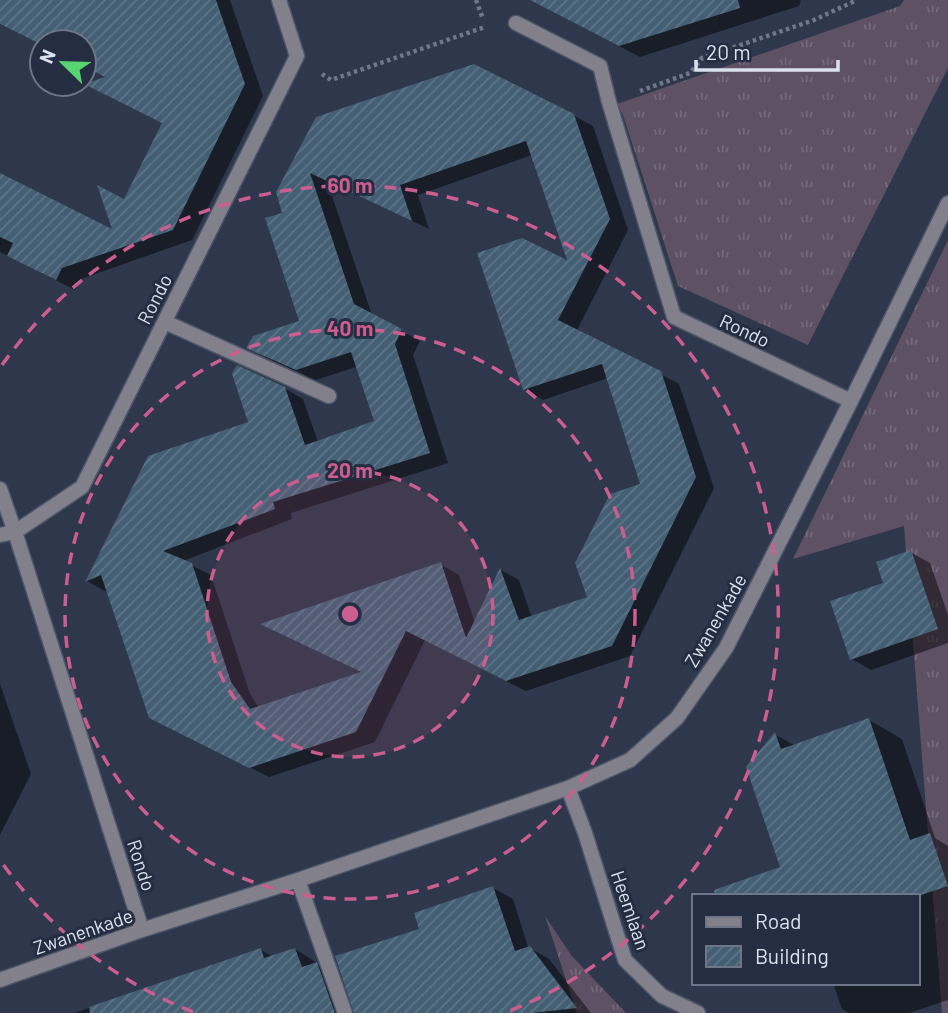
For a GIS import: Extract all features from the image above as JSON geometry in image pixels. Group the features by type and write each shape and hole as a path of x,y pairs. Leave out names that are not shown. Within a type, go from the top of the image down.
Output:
{"street":[{"path":"279,0 297,56"},
{"name":"Rondo","path":"516,23 600,66 674,317 851,401"},
{"name":"Rondo","path":"0,535 15,532 82,487 297,56"},
{"name":"Zwanenkade","path":"0,980 568,788 631,760 677,718 726,648 948,203"},
{"path":"165,322 329,396"},
{"path":"0,489 15,532"},
{"name":"Rondo","path":"15,532 142,930"},
{"name":"Heemlaan","path":"568,788 625,960 662,996 698,1013"},
{"path":"298,880 345,1013"}],"path":[{"path":"297,56 331,80 485,27 476,0"},
{"path":"609,102 690,73 702,58 814,20 857,0"}],"green space":[{"path":"904,0 948,0 948,68 808,345 678,286 623,115 617,104 900,6"},
{"path":"948,240 948,1013 942,1013 904,526 793,559"},
{"path":"545,916 571,955 626,1013 577,1013"}],"building":[{"path":"0,0 216,0 245,84 173,230 62,268 56,280 7,256 13,243 0,237 0,173 112,229 97,185 124,199 162,123 98,91 98,79 105,77 98,73 98,28 28,28 28,38 0,24"},
{"path":"530,0 738,0 740,8 619,46"},
{"path":"474,64 574,114 610,219 558,320 661,371 696,477 612,646 506,681 406,631 356,732 249,768 149,718 101,575 85,582 148,456 248,422 232,374 237,365 285,387 305,445 374,421 351,352 296,370 246,348 253,336 299,321 265,218 282,213 276,192 316,117","holes":["526,141 567,260 522,238 477,253 523,390 602,364 640,484 610,494 575,563 587,597 519,620 500,568 466,638 441,562 260,624 361,672 250,709 231,682 192,563 163,551 275,509 273,502 430,453 395,344 402,329 354,304 310,173 412,221 400,185"]},
{"path":"911,550 938,629 850,660 830,601 883,583 876,562"},
{"path":"869,718 910,840 930,833 948,886 920,895 715,894 714,890 780,867 746,767 775,732 781,749"},
{"path":"493,886 515,951 530,946 577,1008 532,1013 354,1013 335,956 419,929 414,913"},
{"path":"261,948 264,958 295,948 302,967 317,962 335,1013 90,1013 89,1007"}]}
